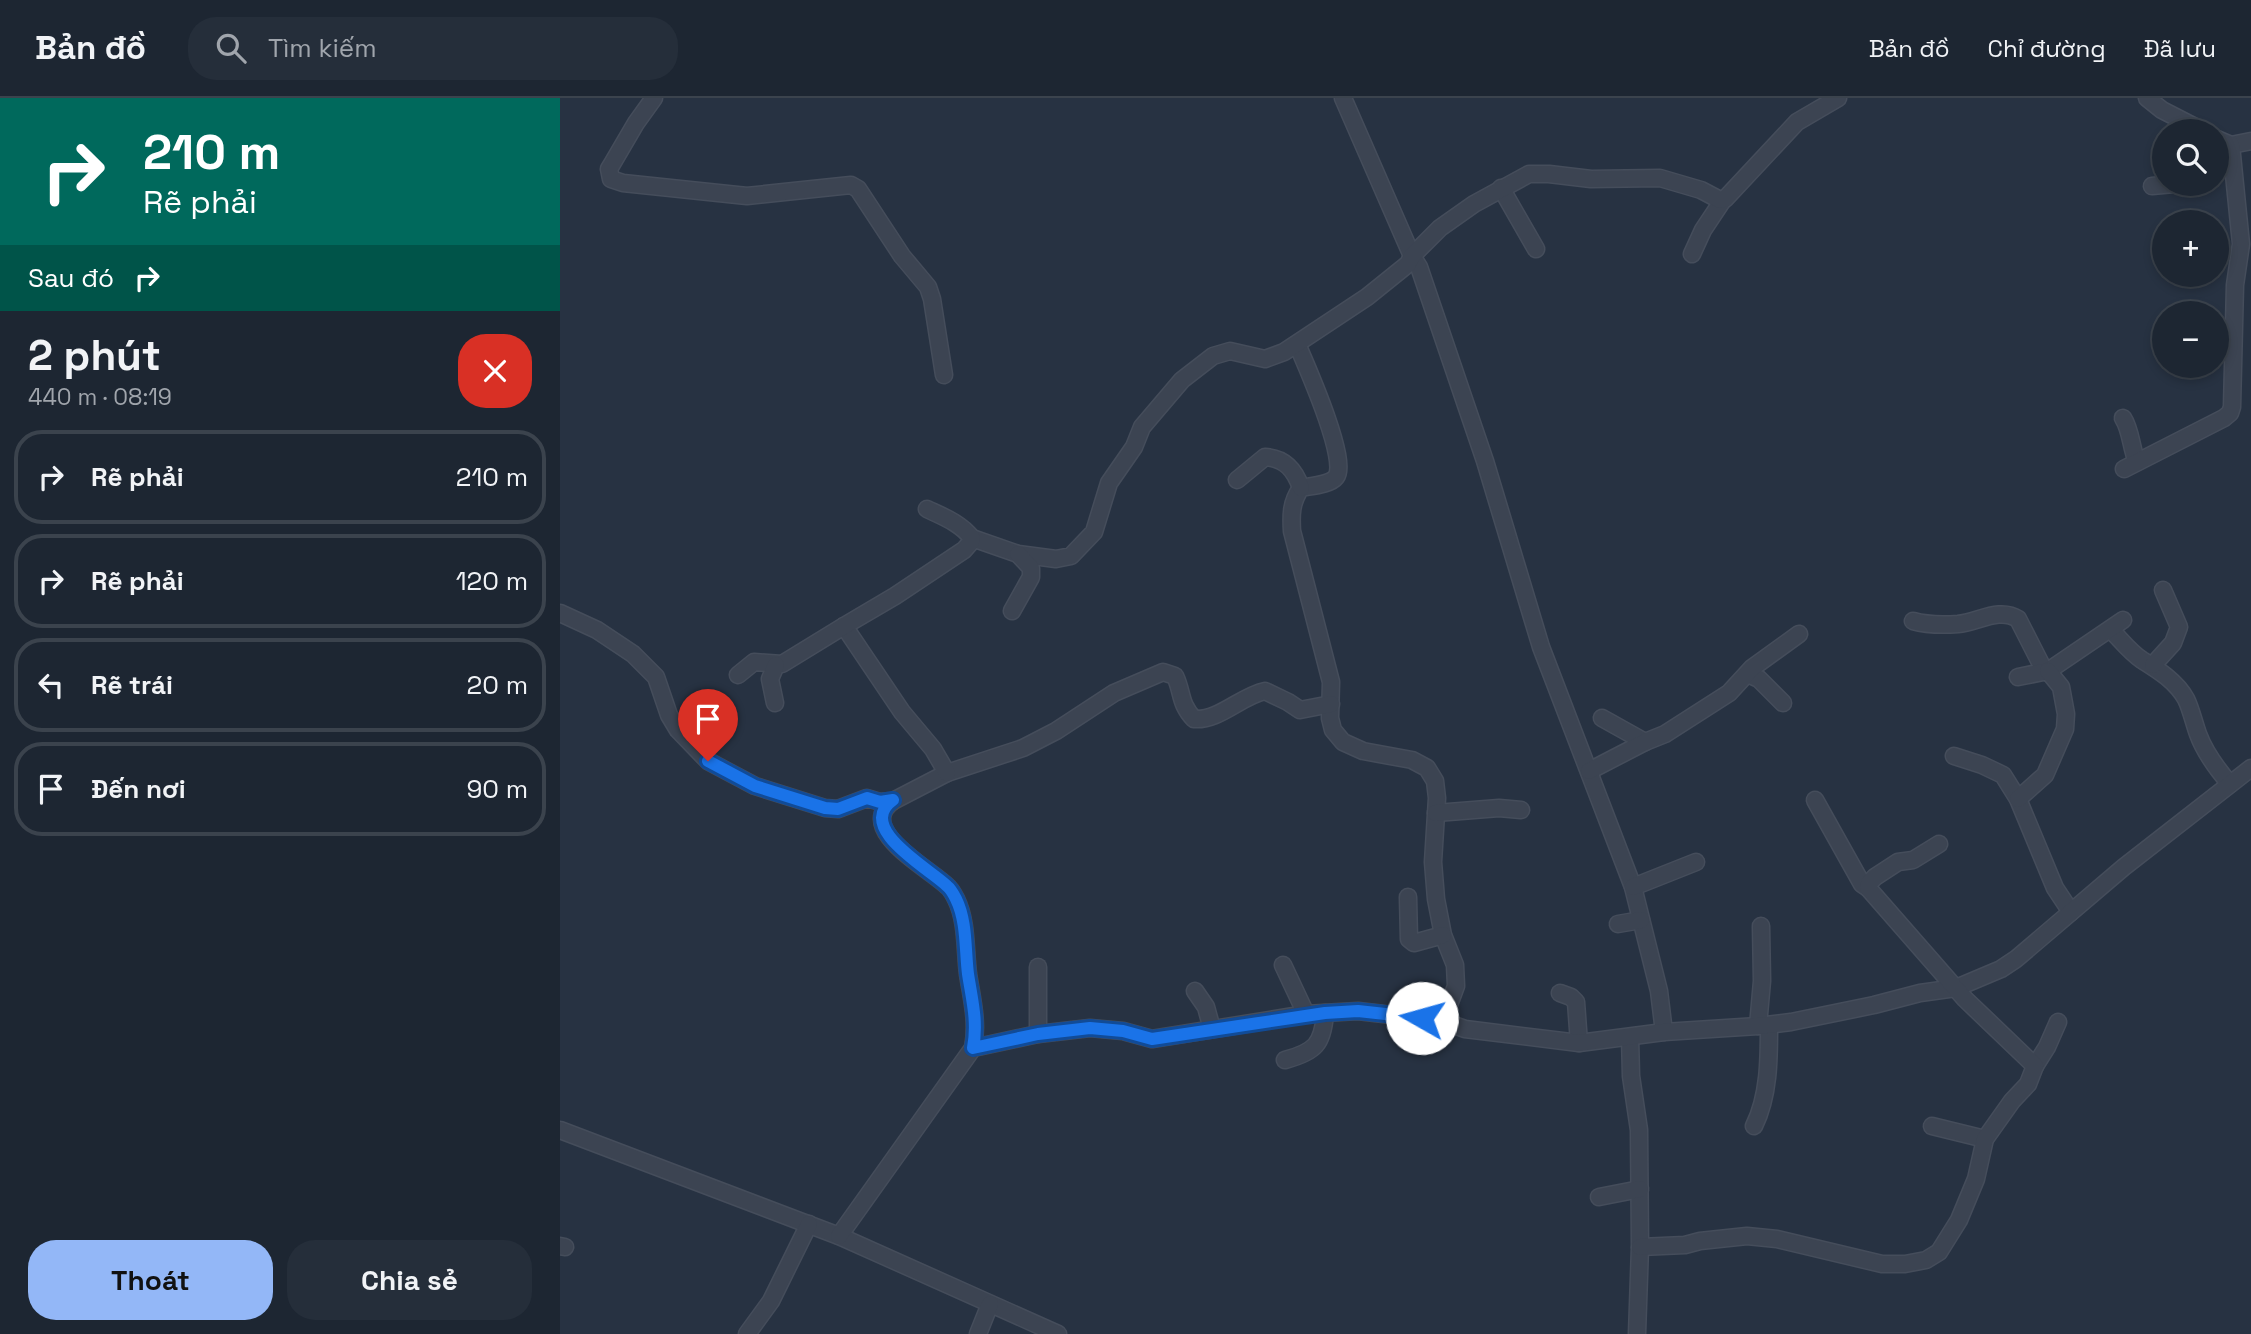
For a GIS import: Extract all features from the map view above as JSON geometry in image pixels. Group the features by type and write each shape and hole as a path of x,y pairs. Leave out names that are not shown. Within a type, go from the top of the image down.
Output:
{"street":[{"path":"654,98 609,169 611,179 624,183 747,196 851,185 858,189 902,256 928,287 944,375"},
{"path":"1343,98 1419,267 1485,461 1541,647 1633,887 1659,992 1664,1032"},
{"path":"1692,254 1703,230 1723,200 1797,122 1838,98"},
{"path":"2147,98 2180,119"},
{"path":"2229,143 2251,141"},
{"path":"927,509 954,521 972,538 1018,554 1056,559 1071,556 1094,532 1109,483 1134,447 1142,427 1182,380 1213,356 1230,351 1265,359 1284,352 1367,297 1408,264 1412,256 1440,228 1501,188 1529,174 1591,179 1660,177 1723,200"},
{"path":"2123,418 2131,448 2130,465 2230,413 2235,285 2241,244 2229,181"},
{"path":"1501,188 1535,249"},
{"path":"1297,344 1329,423 1339,462 1339,475 1334,480 1301,488 1294,497 1291,514 1292,531 1331,682 1330,718 1333,730 1343,743 1363,751 1412,760 1427,768 1435,781 1433,862 1436,899 1443,935 1455,965 1456,986 1443,1021"},
{"path":"1237,480 1265,457 1273,457 1283,461 1297,474 1301,488"},
{"path":"738,676 754,662 782,664 895,596 964,550 972,538"},
{"path":"1012,611 1031,577 1031,568 1018,554"},
{"path":"2153,665 2173,643 2179,626 2163,590"},
{"path":"560,613 597,631 633,654 656,677 669,715 678,730 708,761 755,786 825,808 838,809 867,798 880,802 893,800"},
{"path":"1913,621 1925,624 1958,624 2001,614 2014,616 2047,671 2061,687 2066,713 2065,729 2045,775 2018,799"},
{"path":"844,625 902,712 933,749 947,774"},
{"path":"2018,677 2047,671 2117,625 2123,644 2168,678 2186,699 2208,755 2230,784"},
{"path":"1589,771 1665,734 1729,694 1752,668 1800,634"},
{"path":"775,703 770,679 776,665"},
{"path":"839,1236 973,1048 976,1031 976,1013 957,902 949,887 909,857 887,834 882,812 886,806 947,774 1023,748 1056,731 1114,693 1163,671 1175,676 1180,697 1194,719 1210,716 1265,691 1300,710 1331,704"},
{"path":"1748,674 1759,679 1783,703"},
{"path":"1602,718 1645,742"},
{"path":"1954,756 2003,775 2018,799 2055,888 2071,912"},
{"path":"973,1048 1038,1034 1090,1028 1123,1031 1152,1039 1307,1014 1358,1011 1443,1021 1465,1029 1579,1043 1664,1032 1763,1026 1956,988 2001,969 2032,946 2124,867 2251,768"},
{"path":"1815,800 1863,884 1956,988 2035,1066"},
{"path":"1436,813 1499,808 1521,810"},
{"path":"1868,888 1875,877 1898,862 1913,860 1939,844"},
{"path":"1633,887 1696,862"},
{"path":"1408,898 1409,939 1414,943 1443,935"},
{"path":"1618,924 1641,920"},
{"path":"1754,1126 1763,1101 1769,1051 1763,1026 1761,926"},
{"path":"1283,965 1307,1014"},
{"path":"1038,967 1038,1034"},
{"path":"1195,991 1206,1007 1212,1030"},
{"path":"1560,993 1576,1002 1579,1043"},
{"path":"1286,1060 1302,1056 1315,1047 1324,1033 1325,1013"},
{"path":"1640,1247 1685,1245 1746,1236 1777,1239 1882,1264 1926,1260 1938,1252 1959,1220 1970,1197 1985,1139 2012,1101 2028,1084 2058,1022"},
{"path":"1630,1037 1631,1076 1639,1130 1640,1247 1637,1334"},
{"path":"1932,1126 1985,1139"},
{"path":"560,1130 839,1236 1058,1334"},
{"path":"1599,1197 1640,1189"},
{"path":"747,1334 771,1301 809,1224"},
{"path":"978,1334 990,1304"}],"route":[{"path":"708,761 755,786 825,808 838,809 867,798 880,802 893,800 882,812 887,834 909,857 949,887 957,902 976,1013 973,1048 1038,1034 1090,1028 1123,1031 1152,1039 1307,1014 1358,1011 1422,1018"}]}
